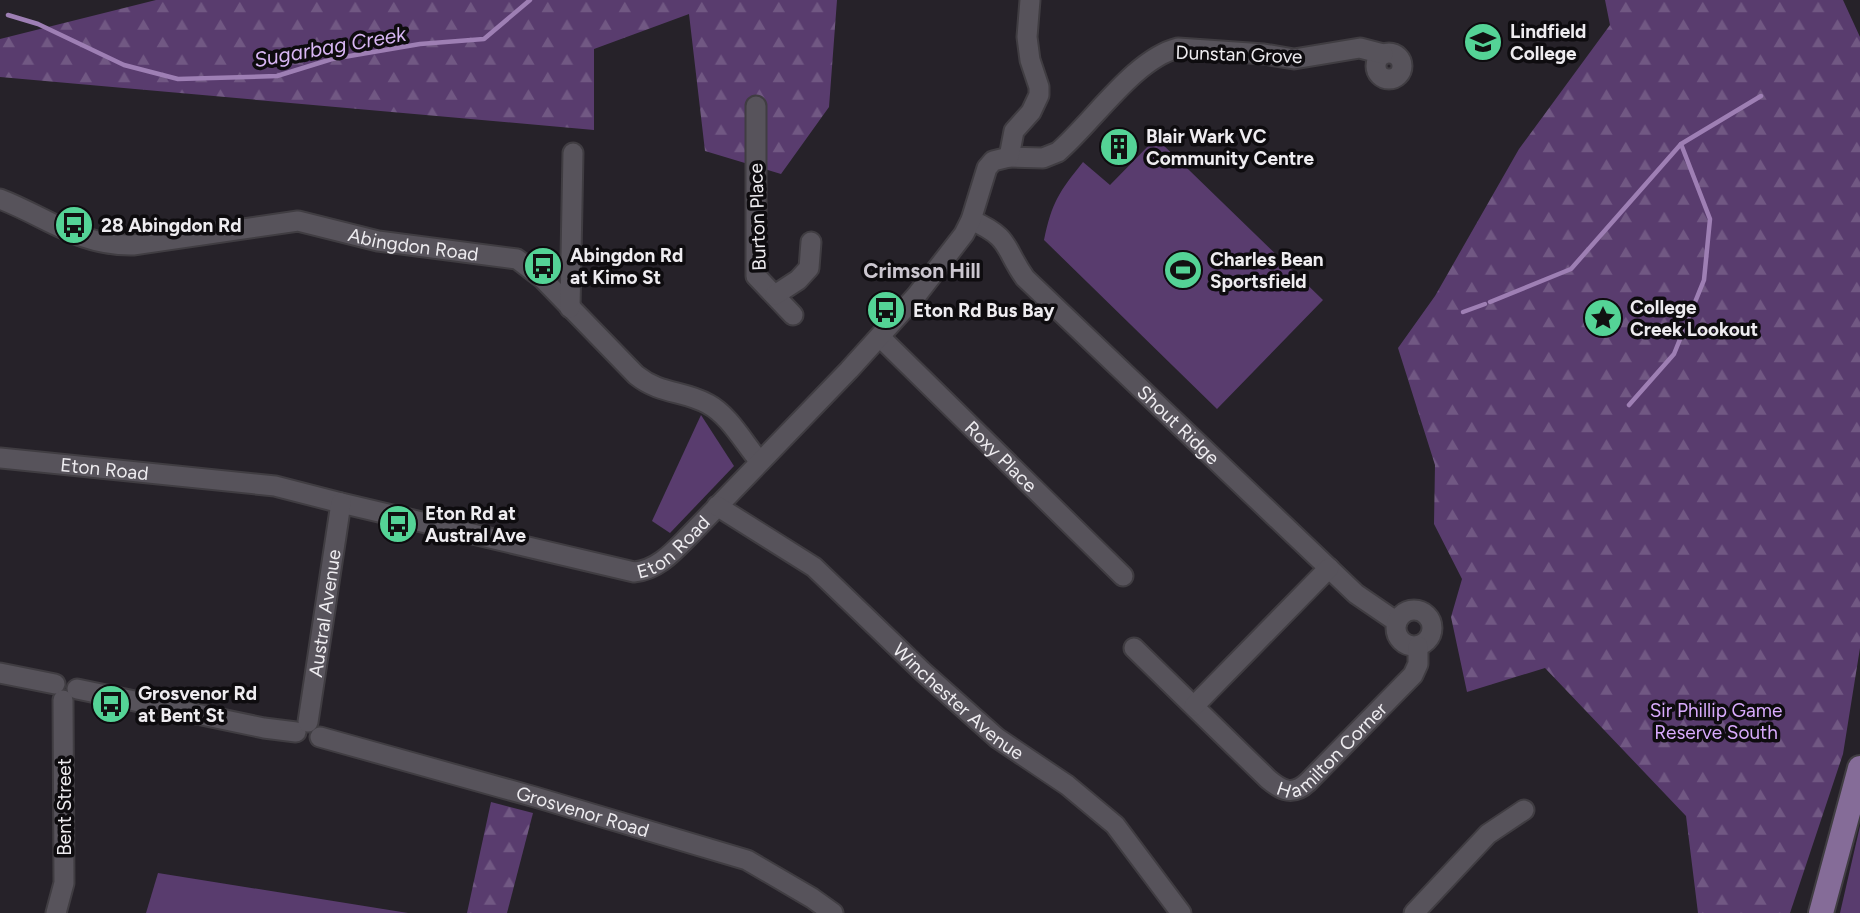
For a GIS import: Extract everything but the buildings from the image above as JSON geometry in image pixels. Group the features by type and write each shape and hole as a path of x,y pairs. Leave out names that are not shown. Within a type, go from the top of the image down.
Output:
{"main road":[{"path":"1821,913 1860,768"}],"street":[{"path":"1009,157 1014,131 1031,111 1039,95 1040,87 1030,60 1027,37 1030,0"},
{"name":"Dunstan Grove","path":"1009,157 1043,158 1058,152 1140,69 1167,51 1178,48 1264,54 1294,59 1360,48 1383,54"},
{"name":"Burton Place","path":"755,106 756,276 793,315"},
{"path":"570,308 573,153"},
{"name":"Eton Road","path":"0,458 275,486 643,572 658,565 690,535 880,337 943,263 971,220 987,168 993,161 1009,157"},
{"name":"Abingdon Road","path":"0,199 67,232 112,245 133,245 298,220 378,241 517,259 531,268 636,375 648,385 709,404 760,462"},
{"name":"Shout Ridge","path":"971,220 1001,237 1029,282 1356,594 1397,622"},
{"path":"775,295 798,280 809,268 811,242"},
{"name":"Roxy Place","path":"880,337 1123,576"},
{"name":"Austral Avenue","path":"308,730 341,503"},
{"name":"Winchester Avenue","path":"718,506 814,567 922,671 997,738 1067,785 1115,825 1181,913"},
{"path":"1194,706 1329,568"},
{"path":"1413,610 1422,612 1429,618 1432,629 1428,640 1418,646 1406,644 1396,631 1402,614 1413,610"},
{"name":"Hamilton Corner","path":"1134,648 1275,785 1283,790 1297,790 1413,675 1418,664 1418,646"},
{"name":"Grosvenor Road","path":"0,673 65,691 264,728 308,730 747,860 834,913"},
{"name":"Bent Street","path":"56,913 64,883 65,691"},
{"path":"1414,913 1488,834 1524,810"}],"green space":[{"path":"156,0 837,0 829,107 781,174 705,151 689,14 594,49 594,130 0,77 0,39"},
{"name":"Sir Phillip Game Reserve South","path":"1605,0 1843,0 1860,37 1860,648 1843,754 1790,913 1698,913 1686,816 1545,668 1467,692 1451,617 1462,579 1434,524 1435,465 1398,348 1435,296 1519,149 1610,25"},
{"name":"Charles Bean Sportsfield","path":"1156,138 1323,300 1217,409 1044,240 1058,198 1083,162 1110,185"},
{"path":"701,415 734,466 670,533 652,521"},
{"path":"491,802 533,813 507,913 467,913"},
{"path":"1860,826 1860,913 1840,913"},
{"path":"158,873 408,913 146,913"}],"waterway":[{"name":"Sugarbag Creek","path":"8,15 38,24 124,65 178,79 277,76 332,59 420,44 484,39 530,0"},
{"path":"1490,302 1571,269 1681,144 1761,96"},
{"path":"1629,405 1674,354 1704,280 1710,219 1681,144"},
{"path":"1463,312 1485,304"}],"place":[{"name":"Lindfield College","path":"1483,42"},
{"name":"Blair Wark VC Community Centre","path":"1119,147"},
{"name":"28 Abingdon Rd","path":"74,225"},
{"name":"Abingdon Rd at Kimo St","path":"543,266"},
{"name":"Charles Bean Sportsfield","path":"1183,270"},
{"name":"Eton Rd Bus Bay","path":"886,310"},
{"name":"College Creek Lookout","path":"1603,318"},
{"name":"Eton Rd at Austral Ave","path":"398,524"},
{"name":"Grosvenor Rd at Bent St","path":"111,704"}],"district":[{"name":"Crimson Hill","path":"922,271"}]}
